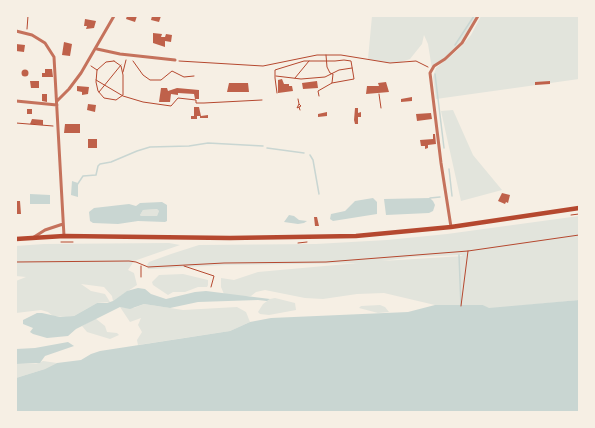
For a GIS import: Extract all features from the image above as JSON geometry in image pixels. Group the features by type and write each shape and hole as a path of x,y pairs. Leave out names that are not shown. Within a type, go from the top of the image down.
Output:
{"main road":[{"path":"16,239 64,236 215,238 318,237 401,232 451,227 579,208"}],"street":[{"path":"57,103 87,65 114,16"},
{"path":"451,227 430,77 432,69 462,43 478,16"},
{"path":"16,31 45,43 52,52 55,65 64,236"},
{"path":"97,49 120,54 175,60"},
{"path":"16,101 57,103"},
{"path":"34,237 44,230 63,224"}],"path":[{"path":"26,34 28,16"},
{"path":"175,60 263,66 317,54 357,57 390,63 416,61 432,69"},
{"path":"326,55 328,57 326,61 330,73 333,74"},
{"path":"123,96 123,75 126,60 131,58 142,75 150,80 162,80 174,71 184,77 194,76"},
{"path":"277,93 275,70 310,61 347,60 352,63 355,77 352,81 332,83 318,91 319,96"},
{"path":"123,75 121,65 117,62 110,61 102,64 97,70 96,80 98,92 104,98 116,100 123,96"},
{"path":"294,79 310,61"},
{"path":"87,65 97,70"},
{"path":"98,92 121,65"},
{"path":"275,76 294,79 333,74 339,70 352,68"},
{"path":"332,83 333,74"},
{"path":"96,80 123,96 143,102 172,106 178,98 196,100 196,103 262,100"},
{"path":"379,94 381,108"},
{"path":"298,99 301,106 299,108 300,110"},
{"path":"16,123 58,126"},
{"path":"16,262 129,261 136,262 148,268 236,262 326,262 468,251 579,234"},
{"path":"56,242 79,242"},
{"path":"462,306 468,251"},
{"path":"141,265 141,277"},
{"path":"183,266 214,276 211,287"}],"shaded area":[{"path":"372,16 478,16 462,43 432,69 428,44 424,35 422,44 410,59 398,63 390,63 368,59"},
{"path":"481,16 579,16 579,79 436,99 433,77 436,68 459,49 471,35"},
{"path":"453,110 473,155 502,190 461,201 441,111"},
{"path":"72,181 78,183 78,197 71,195"},
{"path":"30,194 50,195 50,204 30,204"},
{"path":"373,198 377,202 377,214 333,221 330,219 331,214 345,211 355,201"},
{"path":"430,198 435,205 433,211 429,213 386,215 384,199"},
{"path":"162,202 167,205 167,221 138,221 118,224 93,223 90,221 89,212 94,208 129,204 136,206 140,203","holes":["157,209 159,211 157,216 140,215 143,210"]},
{"path":"157,209 159,211 157,216 140,215 143,210"},
{"path":"289,215 294,216 299,220 307,221 298,224 284,222"},
{"path":"579,216 579,300 489,309 483,305 435,305 384,293 357,294 323,299 305,298 265,290 256,292 251,296 236,296 224,294 221,287 221,278 234,280 258,272 358,263 226,265 152,269 148,269 147,265 149,262 199,245 316,244 387,240 447,234","holes":["463,256 382,261 413,257"]},
{"path":"169,243 180,245 134,261 128,270 134,273 137,285 113,301 112,296 104,287 81,284 91,291 105,294 110,302 97,303 74,316 66,317 53,316 48,312 41,310 16,313 16,281 26,277 16,276 16,246 44,244"},
{"path":"183,274 208,280 208,285 207,287 198,287 185,292 173,292 168,295 153,285 152,282 159,275"},
{"path":"138,288 145,289 151,294 166,299 206,291 270,299 267,301 198,302 170,308 144,304 130,309 120,307 76,329 68,336 47,338 33,334 30,332 33,328 23,324 23,320 37,313 60,317 74,316 97,303 107,303 113,301 127,291"},
{"path":"275,298 295,303 296,310 269,315 260,314 258,312 263,304 270,299"},
{"path":"579,300 579,412 16,412 16,378 45,369 57,363 81,360 100,351 230,331 250,322 271,318 408,312 435,305 483,305 489,308"},
{"path":"144,304 183,310 237,307 246,312 250,322 230,331 138,345 137,340 142,332 138,325 141,318 130,322 120,307 134,308"},
{"path":"380,305 385,307 389,312 378,313 359,308 361,306"},
{"path":"95,318 105,326 107,332 117,333 119,335 110,339 87,332 82,326"},
{"path":"68,342 74,346 45,356 40,363 16,364 16,349 35,348"},
{"path":"43,361 57,363 45,369 16,378 16,364 36,364"}],"building":[{"path":"127,16 137,16 135,22 126,19"},
{"path":"152,16 161,16 159,22 151,20"},
{"path":"85,19 96,21 94,28 86,29 87,26 84,26"},
{"path":"153,33 162,34 161,37 165,37 166,34 172,35 171,42 165,41 165,47 153,43"},
{"path":"64,42 72,44 70,56 62,55"},
{"path":"16,44 25,45 24,52 16,51"},
{"path":"45,69 52,69 53,77 42,77 42,73 45,73"},
{"path":"25,70 28,73 25,76 22,73"},
{"path":"282,79 284,84 289,84 289,86 292,86 293,91 278,93 278,80"},
{"path":"30,81 39,81 39,88 31,88"},
{"path":"317,81 318,88 303,89 302,83"},
{"path":"550,81 550,84 535,85 535,82"},
{"path":"386,82 389,92 366,94 367,86 379,86 378,83"},
{"path":"229,83 248,83 249,92 227,92"},
{"path":"77,86 89,87 88,94 82,95 82,92 77,91"},
{"path":"161,88 167,88 168,91 177,88 199,90 199,99 195,99 194,94 178,93 178,95 171,94 170,102 159,102"},
{"path":"42,94 47,94 47,102 42,101"},
{"path":"412,97 412,101 401,102 401,99"},
{"path":"88,104 96,105 95,112 87,110"},
{"path":"194,107 199,107 201,116 208,115 208,118 200,118 200,116 197,116 197,119 191,119 191,116 194,116"},
{"path":"355,108 358,108 358,113 361,112 361,117 358,117 358,124 355,124 354,120"},
{"path":"27,109 32,109 32,114 27,114"},
{"path":"327,112 327,116 318,117 318,114"},
{"path":"431,113 432,119 417,121 416,114"},
{"path":"32,119 43,120 43,125 30,124"},
{"path":"65,124 80,124 80,133 64,133"},
{"path":"433,134 435,134 436,144 428,145 428,148 425,149 425,146 421,146 420,140 433,139"},
{"path":"88,139 97,139 97,148 88,148"},
{"path":"502,193 510,195 508,203 506,202 505,204 498,201"},
{"path":"16,201 20,201 21,214 16,214"},
{"path":"314,217 317,217 319,226 315,226"}],"waterway":[{"path":"455,45 474,16"},
{"path":"435,74 444,148"},
{"path":"77,185 83,176 96,175 100,164 111,162 150,147 189,146 208,143 263,146"},
{"path":"267,148 304,153"},
{"path":"310,155 313,160 319,194"},
{"path":"449,169 452,196"},
{"path":"430,198 440,197"},
{"path":"459,255 461,307"}]}
